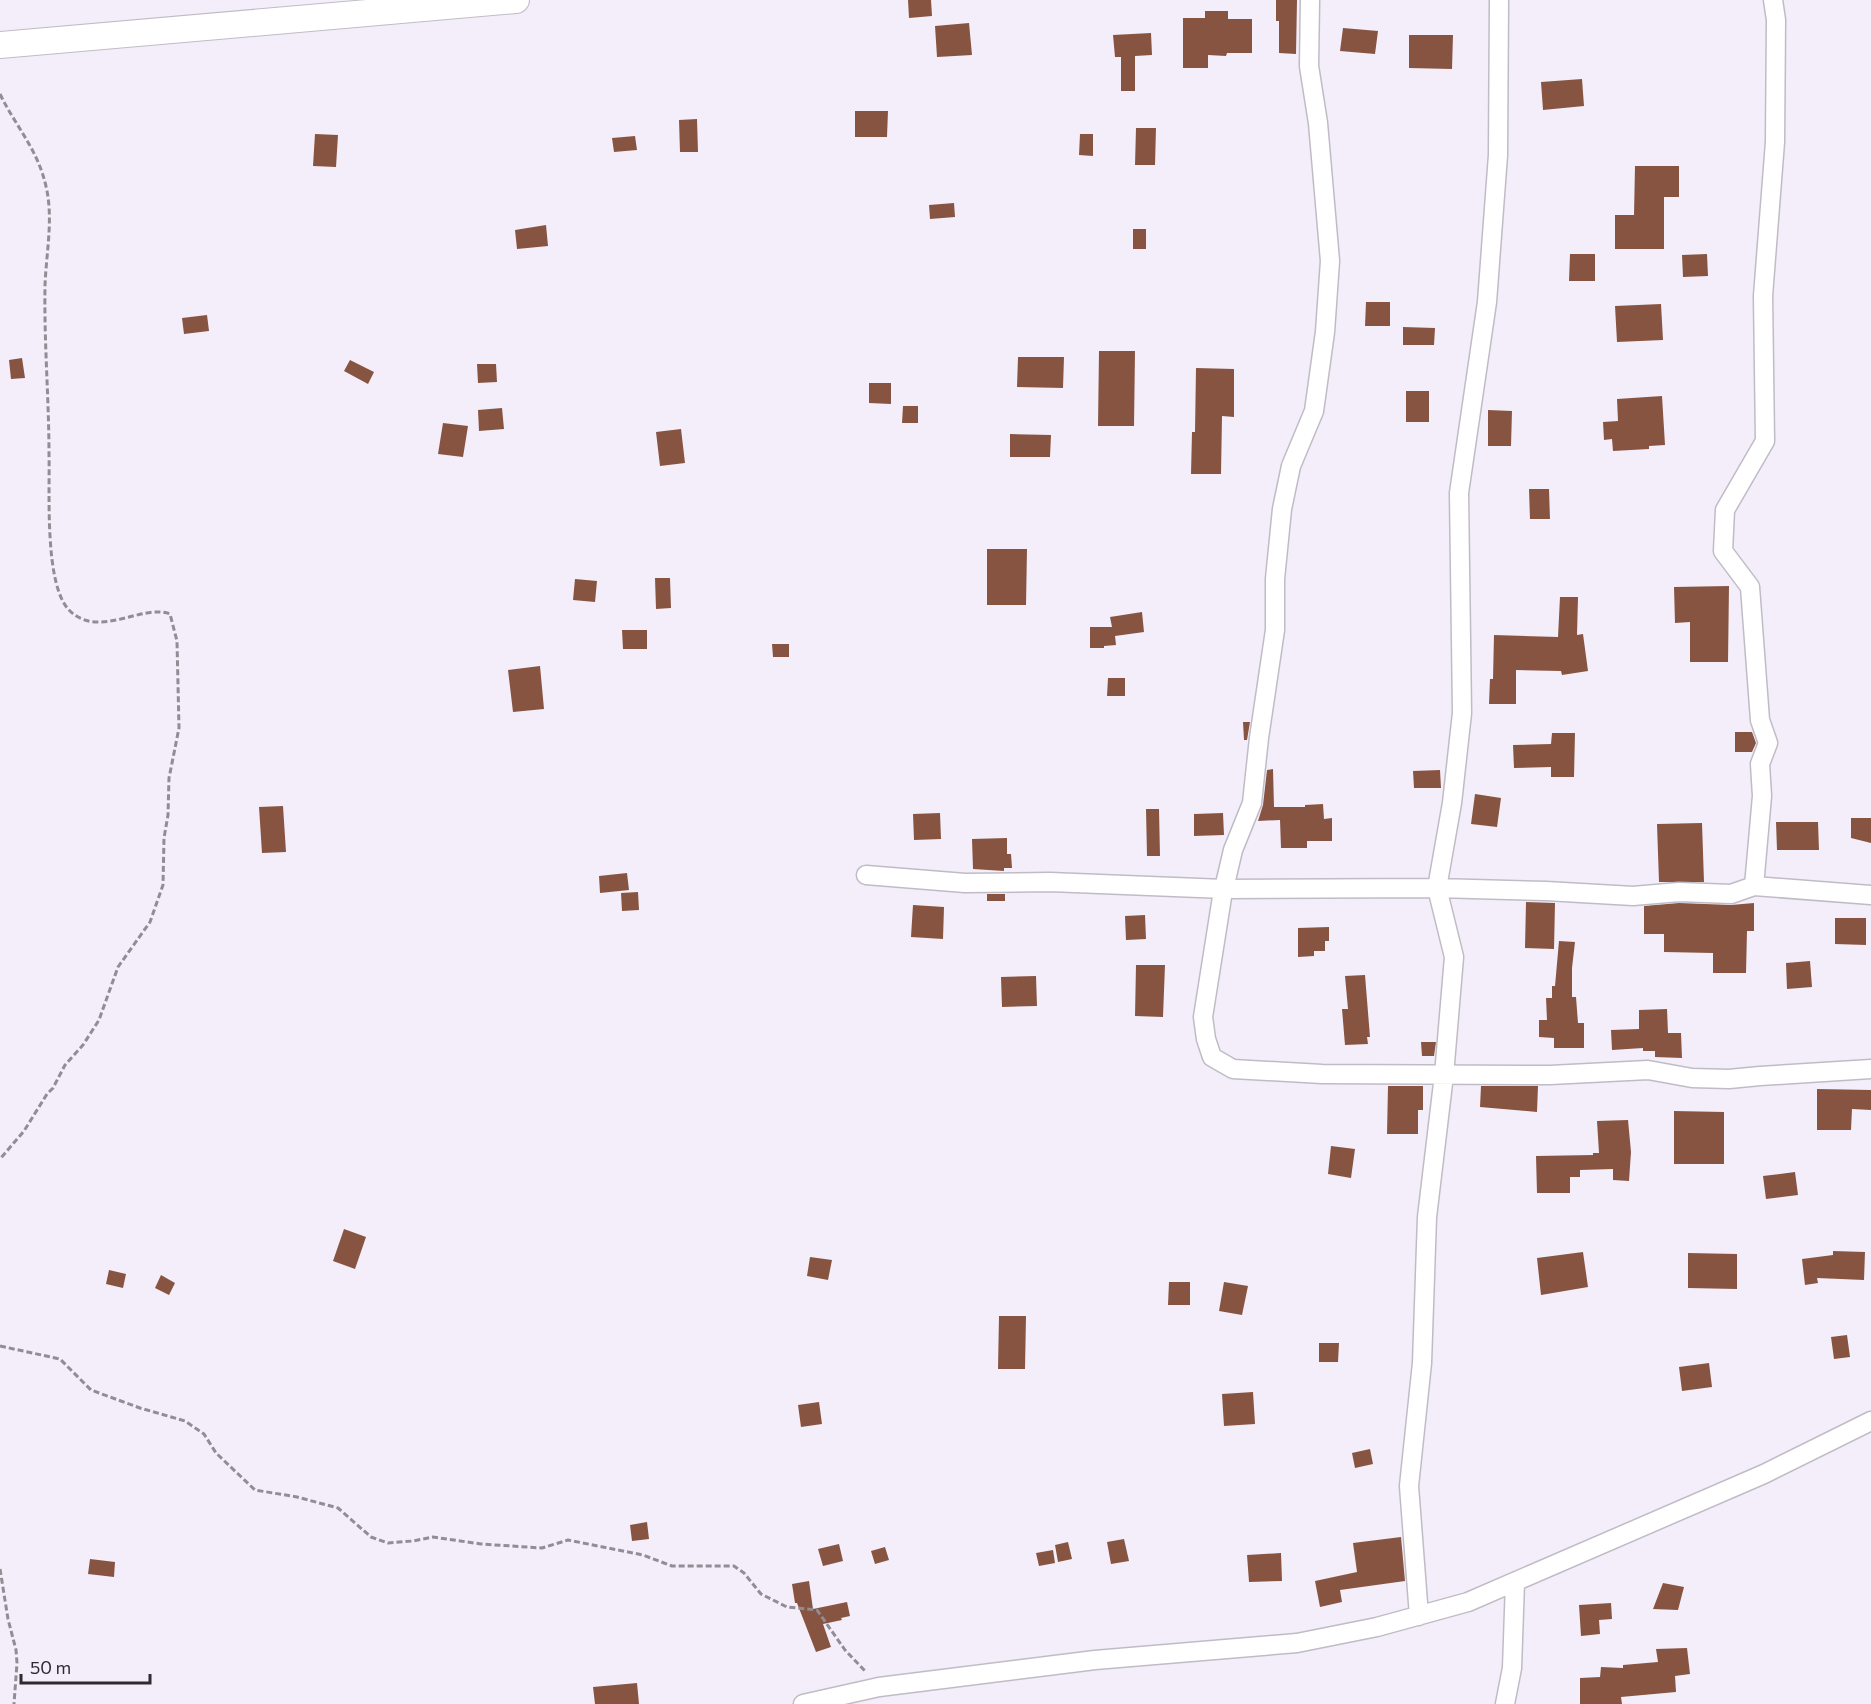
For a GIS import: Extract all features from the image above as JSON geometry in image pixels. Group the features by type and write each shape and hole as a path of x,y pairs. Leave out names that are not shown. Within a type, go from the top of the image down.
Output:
{"street":[{"path":"0,45 516,0"},
{"path":"1310,0 1309,66 1318,123 1330,261 1325,332 1314,411 1291,466 1285,494 1275,579 1275,630 1252,803 1233,850 1203,1017 1206,1039 1212,1057 1233,1069 1287,1070 1322,1074 1550,1075 1648,1070 1692,1078 1729,1080 1871,1069"},
{"path":"1419,1616 1409,1486 1422,1363 1427,1217 1444,1075 1454,957 1437,888 1452,803 1462,713 1459,493 1487,302 1498,155 1499,0"},
{"path":"1754,886 1762,796 1760,764 1768,743 1760,720 1750,587 1723,551 1725,510 1765,441 1763,296 1775,142 1776,20 1773,0"},
{"path":"866,875 965,883 1050,882 1224,890 1437,888 1633,896 1679,892 1731,894 1754,886 1871,895"},
{"path":"803,1704 879,1687 1095,1660 1297,1643 1419,1616 1468,1602 1515,1582 1764,1474 1871,1422"},
{"path":"1505,1704 1512,1668 1515,1582"}],"path":[{"path":"0,94 39,161 47,193 49,227 44,326 49,455 48,500 52,558 57,583 62,600 69,610 77,616 93,621 115,620 162,611 170,614 177,641 179,728 169,778 168,815 164,838 165,878 150,922 118,967 99,1020 65,1065 53,1088 24,1131 0,1160"},
{"path":"0,1346 60,1359 91,1390 185,1421 204,1434 216,1453 255,1490 297,1497 339,1508 371,1537 388,1543 433,1537 481,1544 542,1548 568,1540 643,1555 672,1566 734,1566 744,1573 761,1594 787,1607 818,1610 845,1650 879,1687"},
{"path":"0,1569 8,1619 16,1650 14,1704"}],"building":[{"path":"908,0 931,0 932,16 909,18"},
{"path":"1276,0 1297,0 1296,54 1279,53 1279,21 1276,21"},
{"path":"1205,11 1228,11 1228,19 1252,19 1252,53 1227,53 1226,56 1208,55 1208,68 1183,68 1183,18 1205,18"},
{"path":"969,23 972,55 937,57 935,26"},
{"path":"1343,28 1378,31 1375,54 1340,51"},
{"path":"1151,33 1152,55 1135,56 1135,91 1121,91 1121,57 1115,57 1113,35"},
{"path":"1409,35 1453,35 1452,69 1409,68"},
{"path":"1582,79 1584,106 1543,110 1541,82"},
{"path":"855,111 888,111 887,137 855,137"},
{"path":"697,119 698,152 680,152 679,120"},
{"path":"1136,128 1156,128 1155,165 1135,165"},
{"path":"315,134 338,135 336,167 313,166"},
{"path":"1080,134 1093,134 1093,156 1079,155"},
{"path":"635,136 637,150 614,152 612,138"},
{"path":"1635,166 1679,166 1679,197 1664,197 1664,249 1615,249 1615,215 1634,215"},
{"path":"954,203 955,217 930,219 929,205"},
{"path":"546,225 548,246 517,249 515,230"},
{"path":"1133,229 1146,229 1146,249 1133,249"},
{"path":"1570,254 1595,254 1595,281 1569,281"},
{"path":"1707,254 1708,276 1683,277 1682,255"},
{"path":"1366,302 1390,302 1390,326 1365,326"},
{"path":"1661,304 1663,340 1617,342 1615,306"},
{"path":"207,315 209,331 184,334 182,318"},
{"path":"1403,327 1435,328 1434,345 1403,345"},
{"path":"1099,351 1135,351 1134,426 1098,426"},
{"path":"1018,357 1064,357 1063,388 1017,387"},
{"path":"22,358 25,378 11,379 9,360"},
{"path":"350,360 374,372 368,384 344,371"},
{"path":"477,364 496,364 497,382 478,383"},
{"path":"1196,368 1234,369 1234,417 1222,416 1221,474 1191,474 1192,432 1195,432"},
{"path":"869,383 891,383 891,404 869,403"},
{"path":"1406,391 1429,391 1429,422 1406,422"},
{"path":"1662,396 1665,445 1649,446 1649,449 1613,451 1612,439 1604,440 1603,422 1618,421 1617,399"},
{"path":"903,406 918,406 918,423 902,423"},
{"path":"502,408 504,429 479,431 478,410"},
{"path":"1488,410 1512,411 1511,446 1488,446"},
{"path":"443,423 468,426 463,457 438,454"},
{"path":"681,429 685,463 660,466 656,432"},
{"path":"1010,434 1051,435 1050,457 1010,457"},
{"path":"1529,489 1549,489 1550,519 1530,519"},
{"path":"987,549 1027,549 1026,605 987,605"},
{"path":"655,578 670,578 671,608 656,609"},
{"path":"575,579 597,581 595,602 573,600"},
{"path":"1729,586 1728,662 1690,662 1690,622 1675,623 1674,587"},
{"path":"1560,597 1578,597 1577,635 1583,634 1588,671 1562,675 1561,671 1516,670 1516,704 1489,704 1490,679 1493,679 1494,635 1558,637"},
{"path":"1142,612 1144,632 1115,636 1116,645 1090,648 1090,627 1112,627 1110,617"},
{"path":"622,630 647,630 647,649 623,649"},
{"path":"772,644 789,644 789,657 773,657"},
{"path":"540,666 544,709 513,712 508,670"},
{"path":"1108,678 1125,678 1125,696 1107,696"},
{"path":"1243,722 1250,722 1247,740 1244,740"},
{"path":"1735,732 1752,732 1756,743 1752,752 1735,752"},
{"path":"1552,733 1575,733 1574,777 1551,777 1551,767 1514,768 1513,745 1551,744"},
{"path":"1273,769 1274,807 1305,807 1305,805 1323,804 1324,819 1332,818 1332,841 1307,841 1307,848 1281,848 1280,820 1258,821 1263,805 1267,770"},
{"path":"1440,770 1441,788 1414,788 1413,771"},
{"path":"1475,794 1501,798 1497,827 1471,824"},
{"path":"283,806 286,852 262,853 259,807"},
{"path":"1146,809 1159,809 1160,856 1147,856"},
{"path":"940,813 941,839 914,840 913,814"},
{"path":"1223,813 1224,835 1194,836 1194,814"},
{"path":"1851,818 1871,818 1871,843 1851,838"},
{"path":"1776,822 1818,822 1819,850 1777,850"},
{"path":"1702,823 1704,882 1659,882 1657,824"},
{"path":"1007,838 1007,854 1011,854 1012,868 1004,868 1004,871 973,869 972,839"},
{"path":"627,873 629,890 600,893 599,876"},
{"path":"638,892 639,910 622,911 621,893"},
{"path":"987,894 1005,894 1005,901 987,901"},
{"path":"1526,902 1555,903 1554,949 1525,948"},
{"path":"1679,903 1731,905 1754,903 1754,931 1747,931 1746,973 1713,973 1713,953 1664,952 1664,934 1644,934 1644,906"},
{"path":"913,905 944,907 943,939 911,937"},
{"path":"1145,915 1146,939 1126,940 1125,916"},
{"path":"1835,918 1866,918 1866,945 1835,944"},
{"path":"1329,927 1329,941 1325,941 1325,951 1314,951 1314,956 1298,957 1298,928"},
{"path":"1559,941 1575,942 1572,997 1576,997 1578,1023 1584,1023 1584,1048 1554,1048 1554,1038 1539,1037 1539,1020 1547,1020 1546,998 1552,998 1552,986 1555,986"},
{"path":"1810,961 1812,987 1787,989 1786,963"},
{"path":"1136,965 1165,965 1163,1017 1135,1016"},
{"path":"1365,975 1370,1037 1367,1037 1368,1044 1345,1045 1342,1009 1348,1009 1345,976"},
{"path":"1036,976 1037,1006 1002,1007 1001,977"},
{"path":"1667,1009 1668,1033 1681,1033 1682,1058 1655,1057 1655,1051 1643,1051 1643,1048 1612,1050 1611,1030 1639,1029 1639,1010"},
{"path":"1421,1042 1436,1042 1434,1056 1422,1056"},
{"path":"1388,1086 1423,1086 1423,1110 1418,1110 1418,1134 1387,1134"},
{"path":"1481,1086 1538,1086 1537,1112 1480,1107"},
{"path":"1817,1089 1871,1090 1871,1110 1852,1109 1851,1130 1817,1130"},
{"path":"1674,1111 1724,1112 1724,1164 1674,1164"},
{"path":"1628,1120 1631,1152 1629,1181 1613,1180 1613,1169 1580,1170 1580,1177 1570,1177 1570,1193 1537,1193 1536,1156 1599,1153 1597,1121"},
{"path":"1331,1146 1355,1149 1351,1178 1328,1174"},
{"path":"1795,1172 1798,1195 1766,1199 1763,1176"},
{"path":"344,1229 366,1237 355,1269 333,1261"},
{"path":"1833,1251 1865,1252 1864,1280 1817,1278 1818,1283 1805,1285 1802,1259 1833,1255"},
{"path":"1583,1252 1588,1287 1541,1295 1537,1258"},
{"path":"1688,1253 1737,1254 1737,1289 1688,1288"},
{"path":"810,1257 832,1260 828,1280 807,1276"},
{"path":"109,1270 126,1274 123,1288 106,1284"},
{"path":"161,1275 175,1283 169,1295 155,1288"},
{"path":"1169,1282 1190,1282 1190,1305 1168,1305"},
{"path":"1224,1282 1248,1286 1242,1315 1219,1311"},
{"path":"999,1316 1026,1316 1025,1369 998,1369"},
{"path":"1847,1335 1850,1357 1834,1359 1831,1337"},
{"path":"1319,1343 1339,1343 1338,1362 1319,1362"},
{"path":"1709,1363 1712,1387 1682,1391 1679,1367"},
{"path":"1253,1392 1255,1424 1224,1426 1222,1394"},
{"path":"819,1402 822,1424 801,1427 798,1405"},
{"path":"1370,1449 1373,1464 1355,1468 1352,1453"},
{"path":"647,1522 649,1539 632,1541 630,1525"},
{"path":"1401,1537 1405,1581 1340,1590 1342,1602 1320,1607 1315,1581 1357,1572 1353,1543"},
{"path":"1124,1539 1129,1561 1111,1564 1107,1542"},
{"path":"1068,1542 1072,1559 1058,1562 1055,1545"},
{"path":"839,1544 843,1561 823,1566 818,1549"},
{"path":"885,1547 889,1560 875,1564 871,1551"},
{"path":"1053,1550 1055,1563 1039,1566 1036,1553"},
{"path":"1281,1553 1282,1581 1249,1582 1247,1555"},
{"path":"90,1559 115,1562 114,1577 88,1574"},
{"path":"809,1581 813,1609 847,1602 850,1616 823,1624 831,1647 816,1652 797,1603 795,1603 792,1584"},
{"path":"1663,1583 1684,1587 1678,1610 1653,1609"},
{"path":"1611,1603 1612,1619 1599,1620 1600,1634 1581,1636 1579,1605"},
{"path":"1687,1648 1690,1674 1675,1676 1676,1692 1621,1697 1622,1704 1580,1704 1580,1678 1600,1677 1601,1667 1623,1668 1623,1665 1658,1662 1656,1649"},
{"path":"637,1683 639,1704 595,1704 593,1687"}]}
